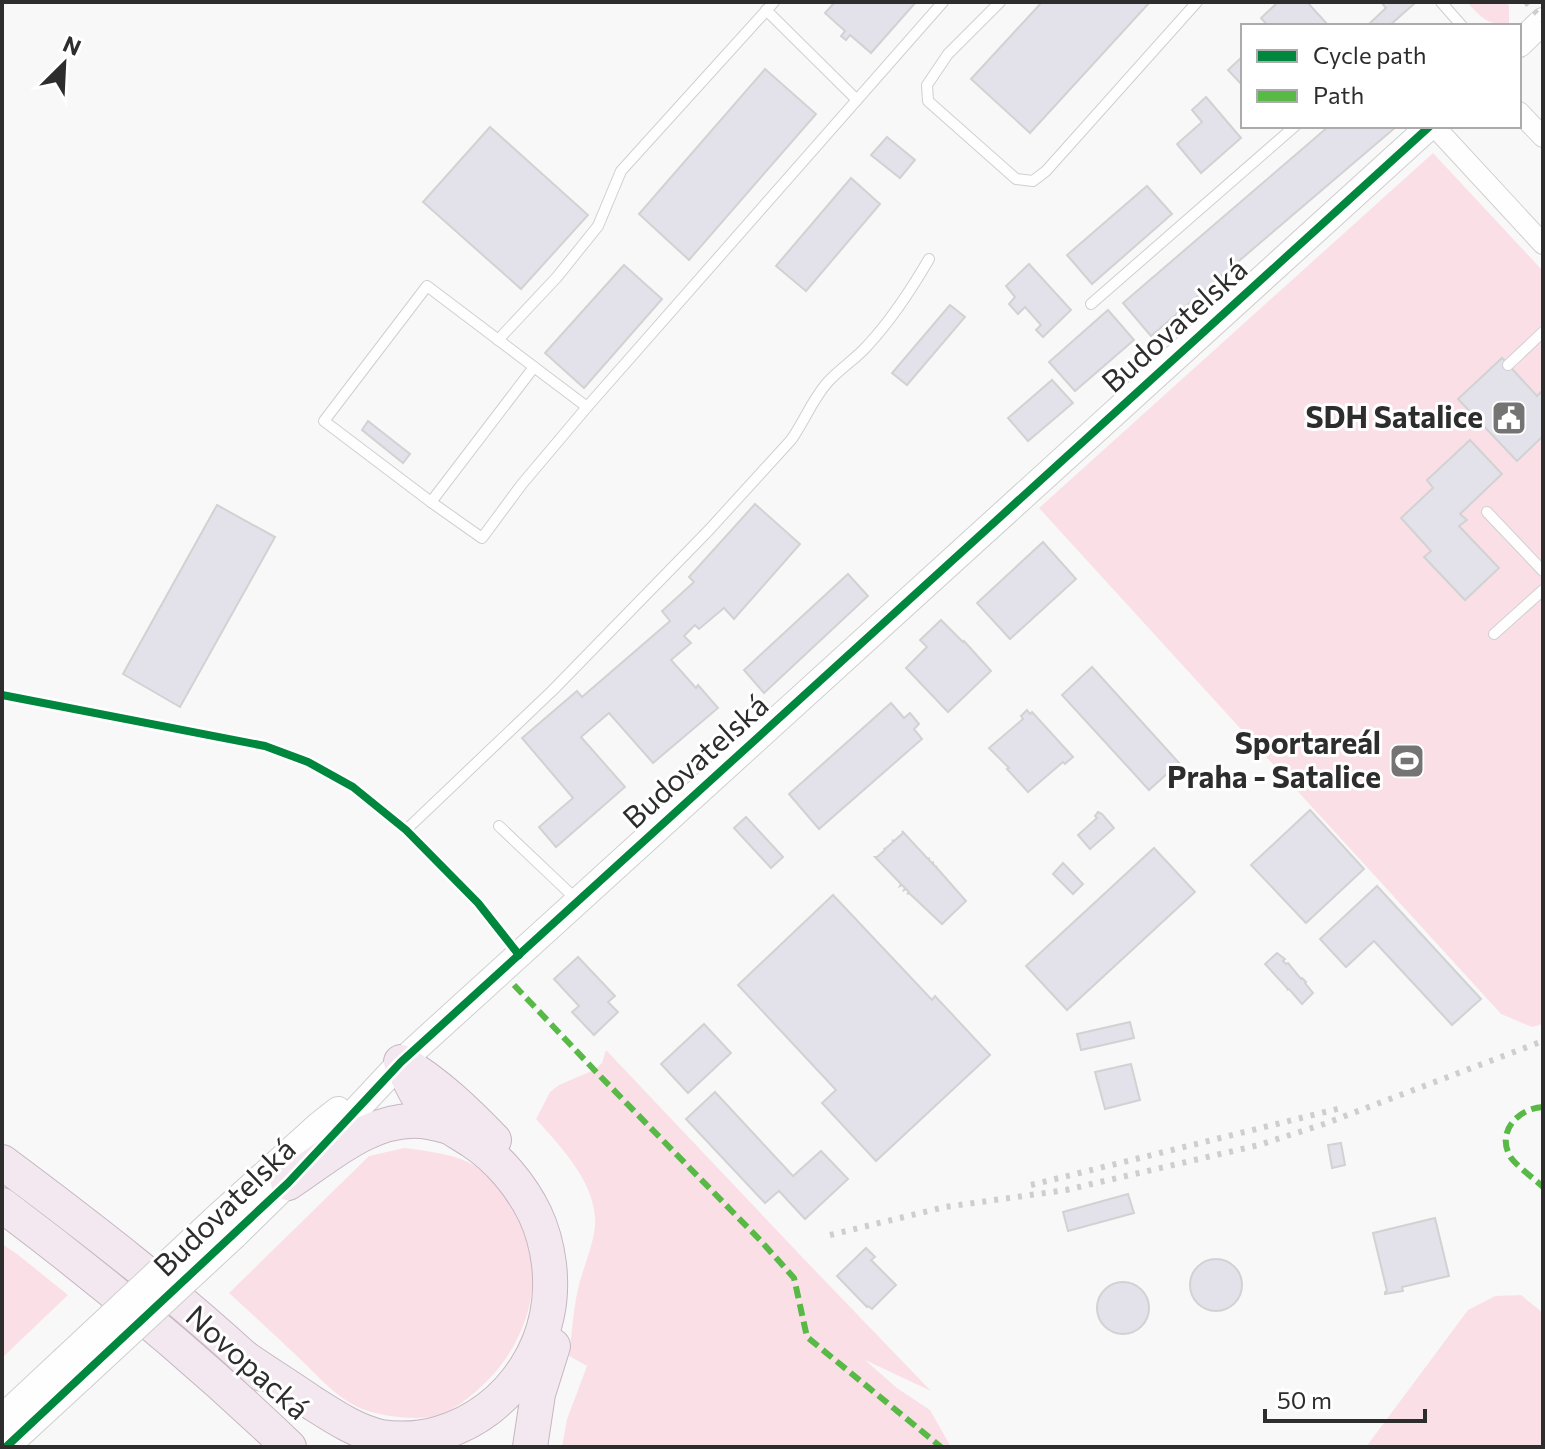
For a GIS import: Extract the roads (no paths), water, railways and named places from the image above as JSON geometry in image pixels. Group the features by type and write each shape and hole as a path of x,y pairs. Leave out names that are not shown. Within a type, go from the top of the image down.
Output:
{"highway":[{"path":"245,1358 360,1431 382,1438 406,1440 445,1435 478,1420 506,1395 532,1358 548,1312 550,1288 545,1242 535,1215 508,1173 490,1155 446,1126 425,1107 401,1062"},
{"path":"401,1062 441,1089 510,1155 530,1178 546,1205 558,1235 563,1264 560,1319 538,1394 530,1447"},
{"path":"288,1183 372,1129 406,1121 446,1126"},
{"name":"Novopacká","path":"2,1162 198,1316 339,1447"},
{"name":"Novopacká","path":"10,1213 223,1385 289,1447"}],"street":[{"path":"1521,42 1543,21"},
{"path":"1521,114 1543,137"},
{"name":"Budovatelská","path":"6,1447 73,1369 224,1228 319,1125 401,1062 1430,128"},
{"path":"1434,128 1543,244"},
{"name":"Budovatelská","path":"224,1228 288,1183 401,1062"},
{"name":"Budovatelská","path":"2,1418 73,1369"}],"lane":[{"path":"587,407 427,286 324,421 482,538 522,484 587,407 943,2"},
{"path":"1000,2 948,54 927,85 928,101 1016,179 1033,181 1046,171 1197,2"},
{"path":"1441,2 1460,24"},
{"path":"498,340 557,277 598,226 621,171 770,6 857,100"},
{"path":"1091,304 1293,128"},
{"path":"406,830 553,690 709,530 791,440 829,380 867,347 894,314 929,259"},
{"path":"1508,365 1541,337"},
{"path":"431,502 534,367"},
{"path":"1487,512 1543,571"},
{"path":"1494,634 1543,590"},
{"path":"308,762 353,787 406,830 478,903 519,955"},
{"path":"499,826 578,901"}],"railway":[{"path":"1526,2 1543,20"},
{"path":"830,1235 945,1207 1066,1190 1259,1145 1324,1124 1543,1041"},
{"path":"1031,1185 1341,1108"}],"place":[{"name":"SDH Satalice","path":"1509,418"},
{"name":"Sportareál Praha - Satalice","path":"1407,761"}]}
